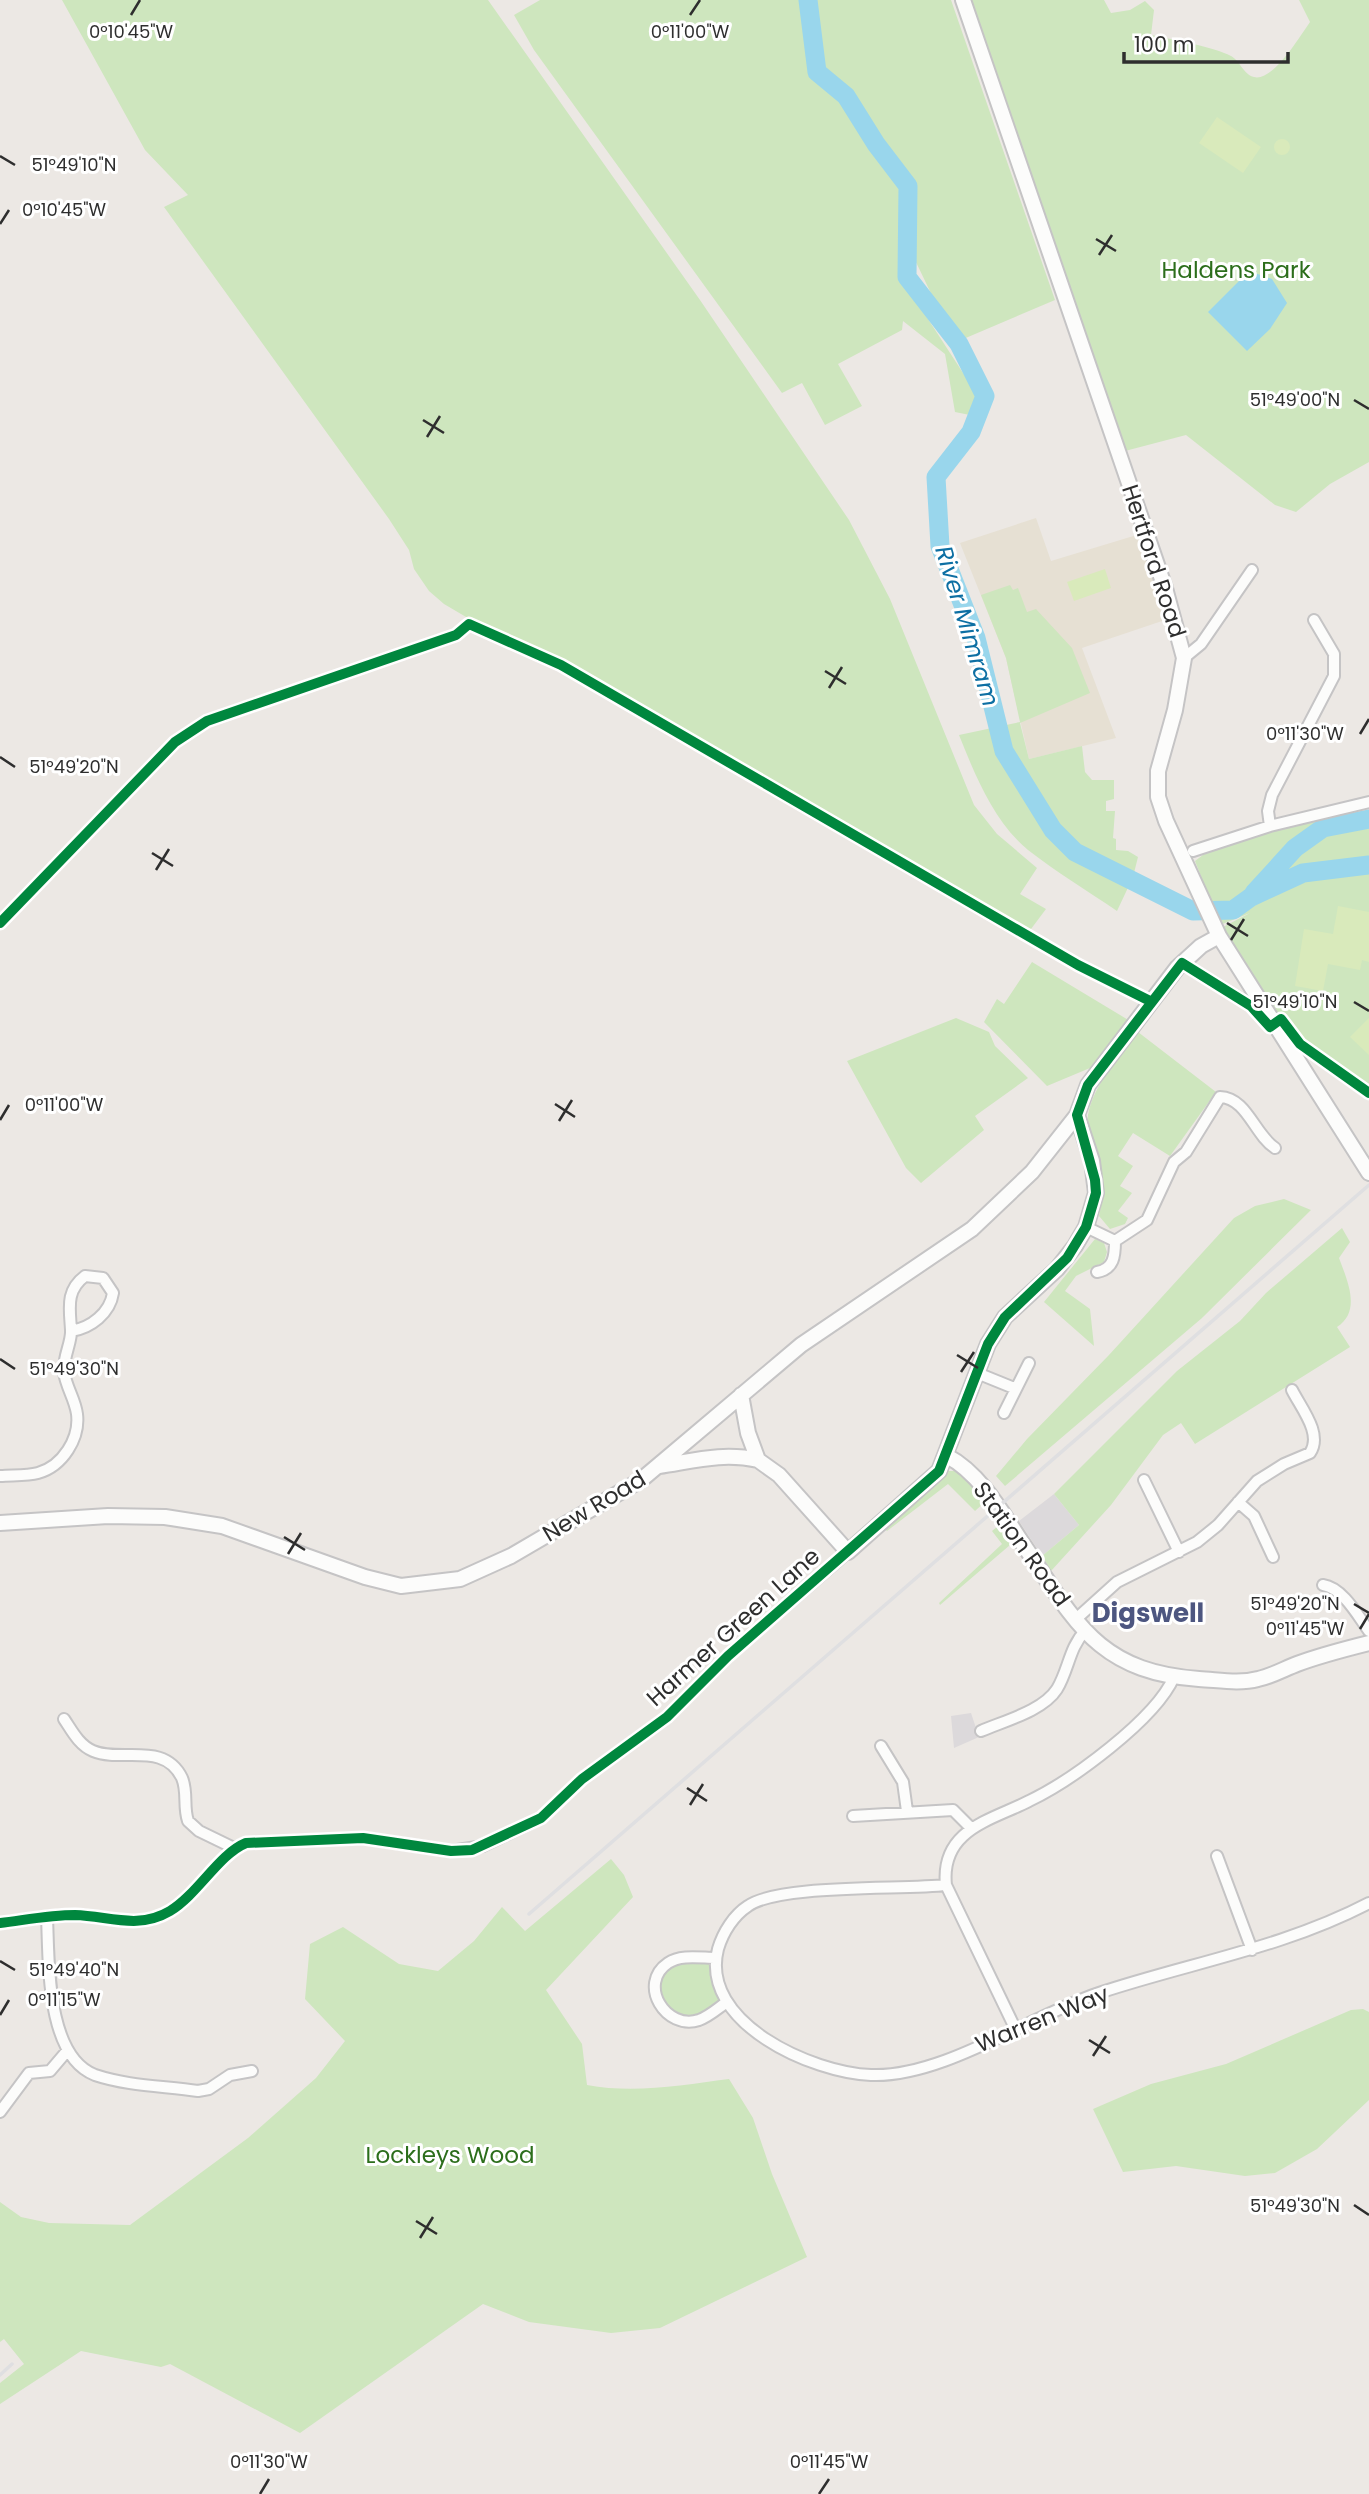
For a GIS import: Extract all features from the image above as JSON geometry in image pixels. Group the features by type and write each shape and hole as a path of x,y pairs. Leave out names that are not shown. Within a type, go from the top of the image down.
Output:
{"street":[{"name":"Hertford Road","path":"963,0 1165,588 1184,658 1175,710 1158,771 1158,797 1166,821 1202,893 1219,936 1369,1173"},
{"path":"1184,658 1201,644 1252,570"},
{"path":"1270,826 1268,811 1272,795 1335,676 1334,654 1314,620"},
{"path":"1193,851 1270,826 1369,802"},
{"path":"1077,1115 1092,1077 1182,963 1219,936"},
{"path":"1182,963 1242,1000"},
{"path":"1290,1045 1300,1044 1369,1093"},
{"path":"1115,1241 1147,1220 1174,1162 1186,1153 1220,1097 1229,1097 1238,1103 1264,1140 1275,1148"},
{"name":"Harmer Green Lane","path":"234,1848 262,1841 308,1843 363,1838 452,1852 483,1846 541,1818 586,1776 667,1717 728,1656 939,1471 988,1344 1006,1317 1057,1269 1086,1227 1096,1194 1095,1180 1077,1115"},
{"name":"New Road","path":"0,1522 97,1516 165,1517 222,1527 365,1577 401,1586 460,1579 488,1568 593,1509 658,1466 800,1345 972,1229 1032,1172 1077,1115"},
{"path":"1086,1227 1115,1241"},
{"path":"1097,1272 1105,1271 1113,1262 1115,1241"},
{"path":"0,1476 39,1473 62,1457 74,1438 77,1417 63,1359 71,1331 68,1310 75,1287 85,1276 103,1278 113,1293 108,1308 88,1326 71,1331"},
{"path":"1004,1413 1028,1363"},
{"path":"977,1373 1014,1388"},
{"path":"981,1731 1051,1697 1063,1676 1081,1625 1117,1581 1179,1552 1218,1525 1257,1481 1284,1464 1307,1456 1313,1448 1313,1432 1292,1390"},
{"path":"741,1395 748,1433 758,1460"},
{"path":"658,1466 718,1455 737,1455 758,1460 779,1475 848,1552"},
{"name":"Station Road","path":"947,1456 960,1462 985,1490 1081,1625 1128,1664 1174,1677 1242,1682 1259,1679 1325,1654 1369,1643"},
{"path":"1144,1480 1179,1552"},
{"path":"1238,1502 1254,1516 1273,1557"},
{"path":"1323,1585 1332,1587 1343,1597 1369,1632"},
{"path":"1015,2028 946,1885 945,1873 950,1854 960,1839 972,1829 1032,1800 1093,1761 1150,1708 1174,1677"},
{"path":"0,1923 77,1915 125,1923 158,1917 189,1896 234,1848 199,1831 188,1821 184,1787 174,1769 162,1760 143,1753 113,1755 92,1751 79,1741 64,1719"},
{"path":"881,1746 903,1782 906,1811"},
{"path":"853,1816 906,1811 953,1811 960,1814 972,1829"},
{"path":"1217,1856 1252,1951"},
{"path":"727,2002 710,2015 688,2022 667,2015 656,1999 657,1978 668,1963 689,1957 716,1958 725,1932 738,1913 748,1905 771,1896 946,1885"},
{"name":"Warren Way","path":"716,1958 718,1981 727,2002 745,2022 786,2051 847,2073 893,2074 915,2070 1098,1993 1252,1951 1369,1903"},
{"path":"47,1917 59,2030 67,2051 93,2074 146,2085 198,2091 209,2089 230,2075 252,2071"},
{"path":"0,2112 29,2073 50,2071 67,2051"}],"shaded area":[{"path":"1036,518 1051,561 1140,534 1168,619 1082,648 1116,738 1029,759 1006,658 960,543"},
{"path":"1054,1494 1079,1525 1042,1556 1019,1521"},
{"path":"971,1713 979,1737 954,1748 951,1716"}],"green space":[{"path":"62,0 488,0 700,300 849,520 890,599 974,805 997,834 1037,868 1020,894 1046,909 1028,933 607,684 478,624 444,604 429,591 414,569 409,550 389,519 164,207 188,195 145,150"},
{"path":"540,0 800,0 813,78 845,98 879,157 905,186 902,279 978,396 970,415 955,412 945,354 903,321 902,330 838,364 862,406 825,425 802,383 782,393 534,50 514,15"},
{"path":"808,0 951,0 1055,300 961,340 939,310 914,258 913,184 847,91 817,72"},
{"name":"Haldens Park","path":"971,0 1104,0 1111,13 1130,10 1145,1 1154,10 1151,35 1224,53 1234,58 1247,74 1261,77 1277,65 1310,22 1299,0 1369,0 1369,462 1330,484 1296,512 1275,505 1186,435 1125,451"},
{"path":"1217,117 1261,147 1243,173 1199,143"},
{"path":"1279,139 1285,139 1290,147 1288,153 1279,155 1274,150 1274,144"},
{"path":"1105,569 1111,588 1074,601 1067,582"},
{"path":"1010,585 1013,590 1018,588 1027,612 1036,609 1072,648 1090,693 1020,723 1029,759 1082,746 1085,772 1092,780 1114,780 1114,799 1106,801 1106,811 1115,811 1113,838 1116,839 1116,850 1128,851 1138,857 1133,877 1117,911 1050,866 1016,839 995,812 959,735 1020,722 1006,658 981,595"},
{"path":"1369,811 1369,1086 1281,1025 1221,928 1250,913 1220,925 1195,861 1232,840 1254,833"},
{"path":"1338,906 1369,912 1369,962 1362,960 1360,970 1328,964 1323,991 1295,986 1304,929 1333,934"},
{"path":"1032,962 1130,1021 1090,1068 1047,1086 984,1022 997,999 1004,1004"},
{"path":"956,1018 989,1032 995,1046 1028,1078 975,1116 984,1130 921,1183 906,1168 847,1061"},
{"path":"1369,1018 1369,1055 1350,1037"},
{"path":"1138,1032 1216,1092 1170,1156 1133,1133 1118,1156 1133,1166 1120,1186 1132,1193 1118,1211 1128,1218 1125,1224 1110,1229 1099,1216 1103,1184 1087,1122 1091,1104 1102,1082"},
{"path":"1284,1199 1311,1210 1202,1318 1005,1486 996,1476 1027,1439 1109,1355 1234,1218 1255,1206"},
{"path":"1342,1228 1350,1242 1339,1258 1351,1304 1345,1320 1337,1327 1350,1347 1195,1444 1181,1423 1163,1435 1111,1505 1051,1571 1042,1556 1079,1525 1054,1494 1177,1371 1240,1321 1266,1293"},
{"path":"1095,1239 1104,1243 1107,1252 1104,1262 1076,1276 1065,1291 1090,1309 1094,1346 1044,1302"},
{"path":"946,1471 960,1471 986,1501 975,1511 948,1484 887,1531 883,1527"},
{"path":"1003,1522 1017,1539 940,1605 939,1603 1002,1544 992,1531"},
{"name":"Lockleys Wood","path":"611,1859 624,1875 633,1897 546,1990 582,2044 587,2085 640,2089 729,2079 753,2118 772,2174 807,2257 660,2328 611,2333 529,2322 483,2304 300,2433 170,2364 161,2367 81,2351 0,2404 0,2383 24,2364 4,2339 0,2342 0,2202 21,2217 49,2223 130,2225 248,2138 316,2078 345,2041 305,1999 310,1944 343,1927 399,1964 438,1971 474,1941 502,1907 525,1931"},
{"path":"679,1962 707,1962 712,1967 720,1998 709,2011 696,2017 683,2016 671,2010 663,2000 660,1988 665,1975"},
{"path":"1363,2009 1369,2012 1369,2100 1317,2149 1275,2173 1245,2176 1176,2166 1123,2172 1093,2109 1151,2084 1226,2064 1351,2010"}],"water":[{"path":"1249,271 1272,279 1287,303 1270,329 1247,351 1208,312"}],"waterway":[{"name":"River Mimram","path":"808,0 817,72 846,96 876,144 908,186 907,277 959,344 985,396 971,432 936,477 940,546 976,638 1004,751 1053,830 1075,852 1193,911 1233,910 1251,897 1303,873 1369,865"},
{"name":"River Mimram","path":"1254,893 1295,848 1323,828 1369,819"}],"railway":[{"path":"529,1914 1369,1185"},
{"path":"0,2375 12,2364"}],"cycle path":[{"path":"0,923 175,742 207,721 456,635 469,624 561,665 1078,965 1150,1001"},
{"path":"0,1923 66,1915 123,1921 158,1917 180,1904 227,1856 246,1843 363,1838 451,1851 472,1850 541,1818 582,1779 667,1717 728,1656 939,1471 988,1344 1005,1317 1067,1258 1086,1227 1096,1193 1095,1180 1077,1115 1088,1085 1182,963 1251,1006 1270,1027 1281,1019 1300,1044 1369,1093"}],"district":[{"name":"Digswell","path":"1148,1613"}]}
